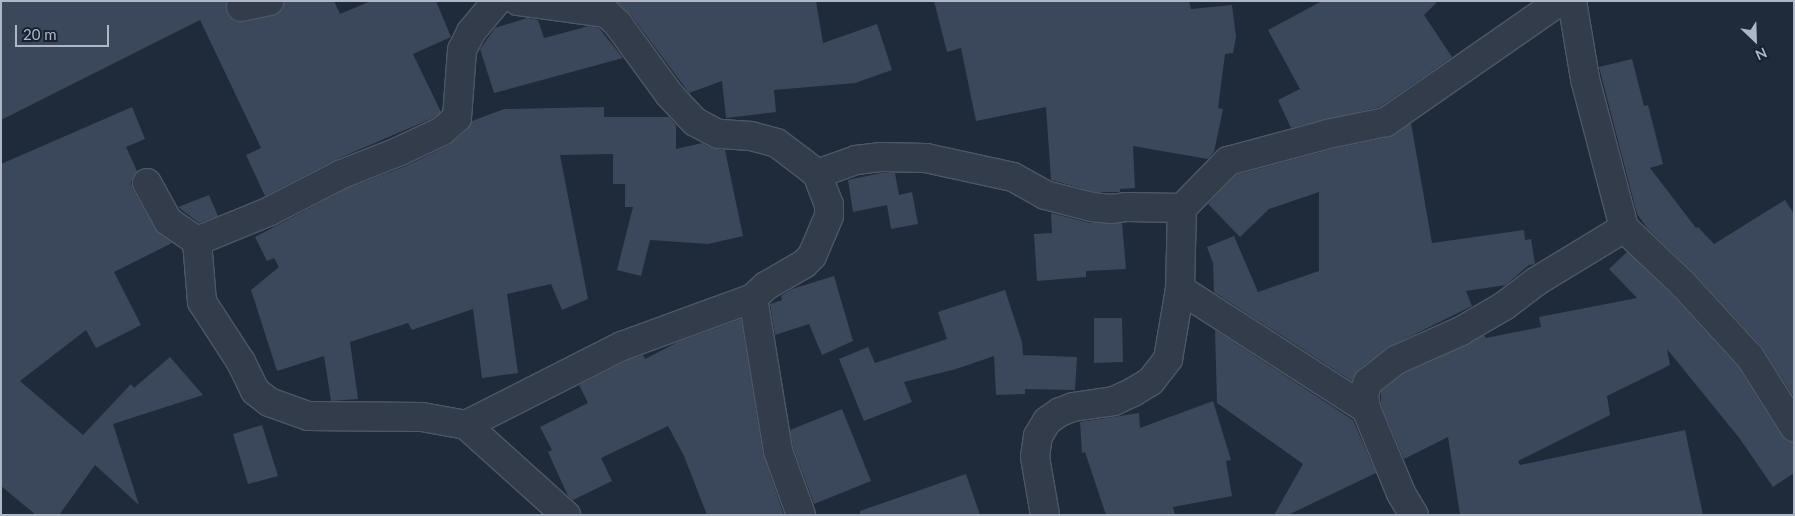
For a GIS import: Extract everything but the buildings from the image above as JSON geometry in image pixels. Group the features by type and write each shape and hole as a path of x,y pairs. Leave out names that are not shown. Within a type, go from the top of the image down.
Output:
{"street":[{"path":"241,6 269,1"},
{"path":"197,241 268,212 342,174 400,151 442,131 457,118 462,50 471,32 498,1"},
{"path":"466,425 622,346 753,298 766,286 804,264 820,241 829,216 829,205 817,174 777,143 750,136 718,134 695,122 669,94 618,24 606,13 518,1"},
{"path":"1045,515 1035,457 1038,436 1047,421 1060,412 1073,407 1114,401 1151,381 1168,359 1180,289 1182,208 1228,161 1328,134 1386,122 1560,1"},
{"path":"1572,1 1585,79 1624,228 1683,284 1750,357 1794,427"},
{"path":"817,174 856,160 880,157 926,158 1013,177 1045,195 1092,207 1110,209 1126,206 1182,208"},
{"path":"147,183 168,221 197,241"},
{"path":"1414,515 1401,494 1366,409 1364,394 1368,382 1396,360 1461,331 1624,228"},
{"path":"197,241 202,302 241,362 254,391 269,402 308,416 422,417 466,425 566,515"},
{"path":"1180,289 1366,409"},
{"path":"753,298 778,451 801,515"}]}
